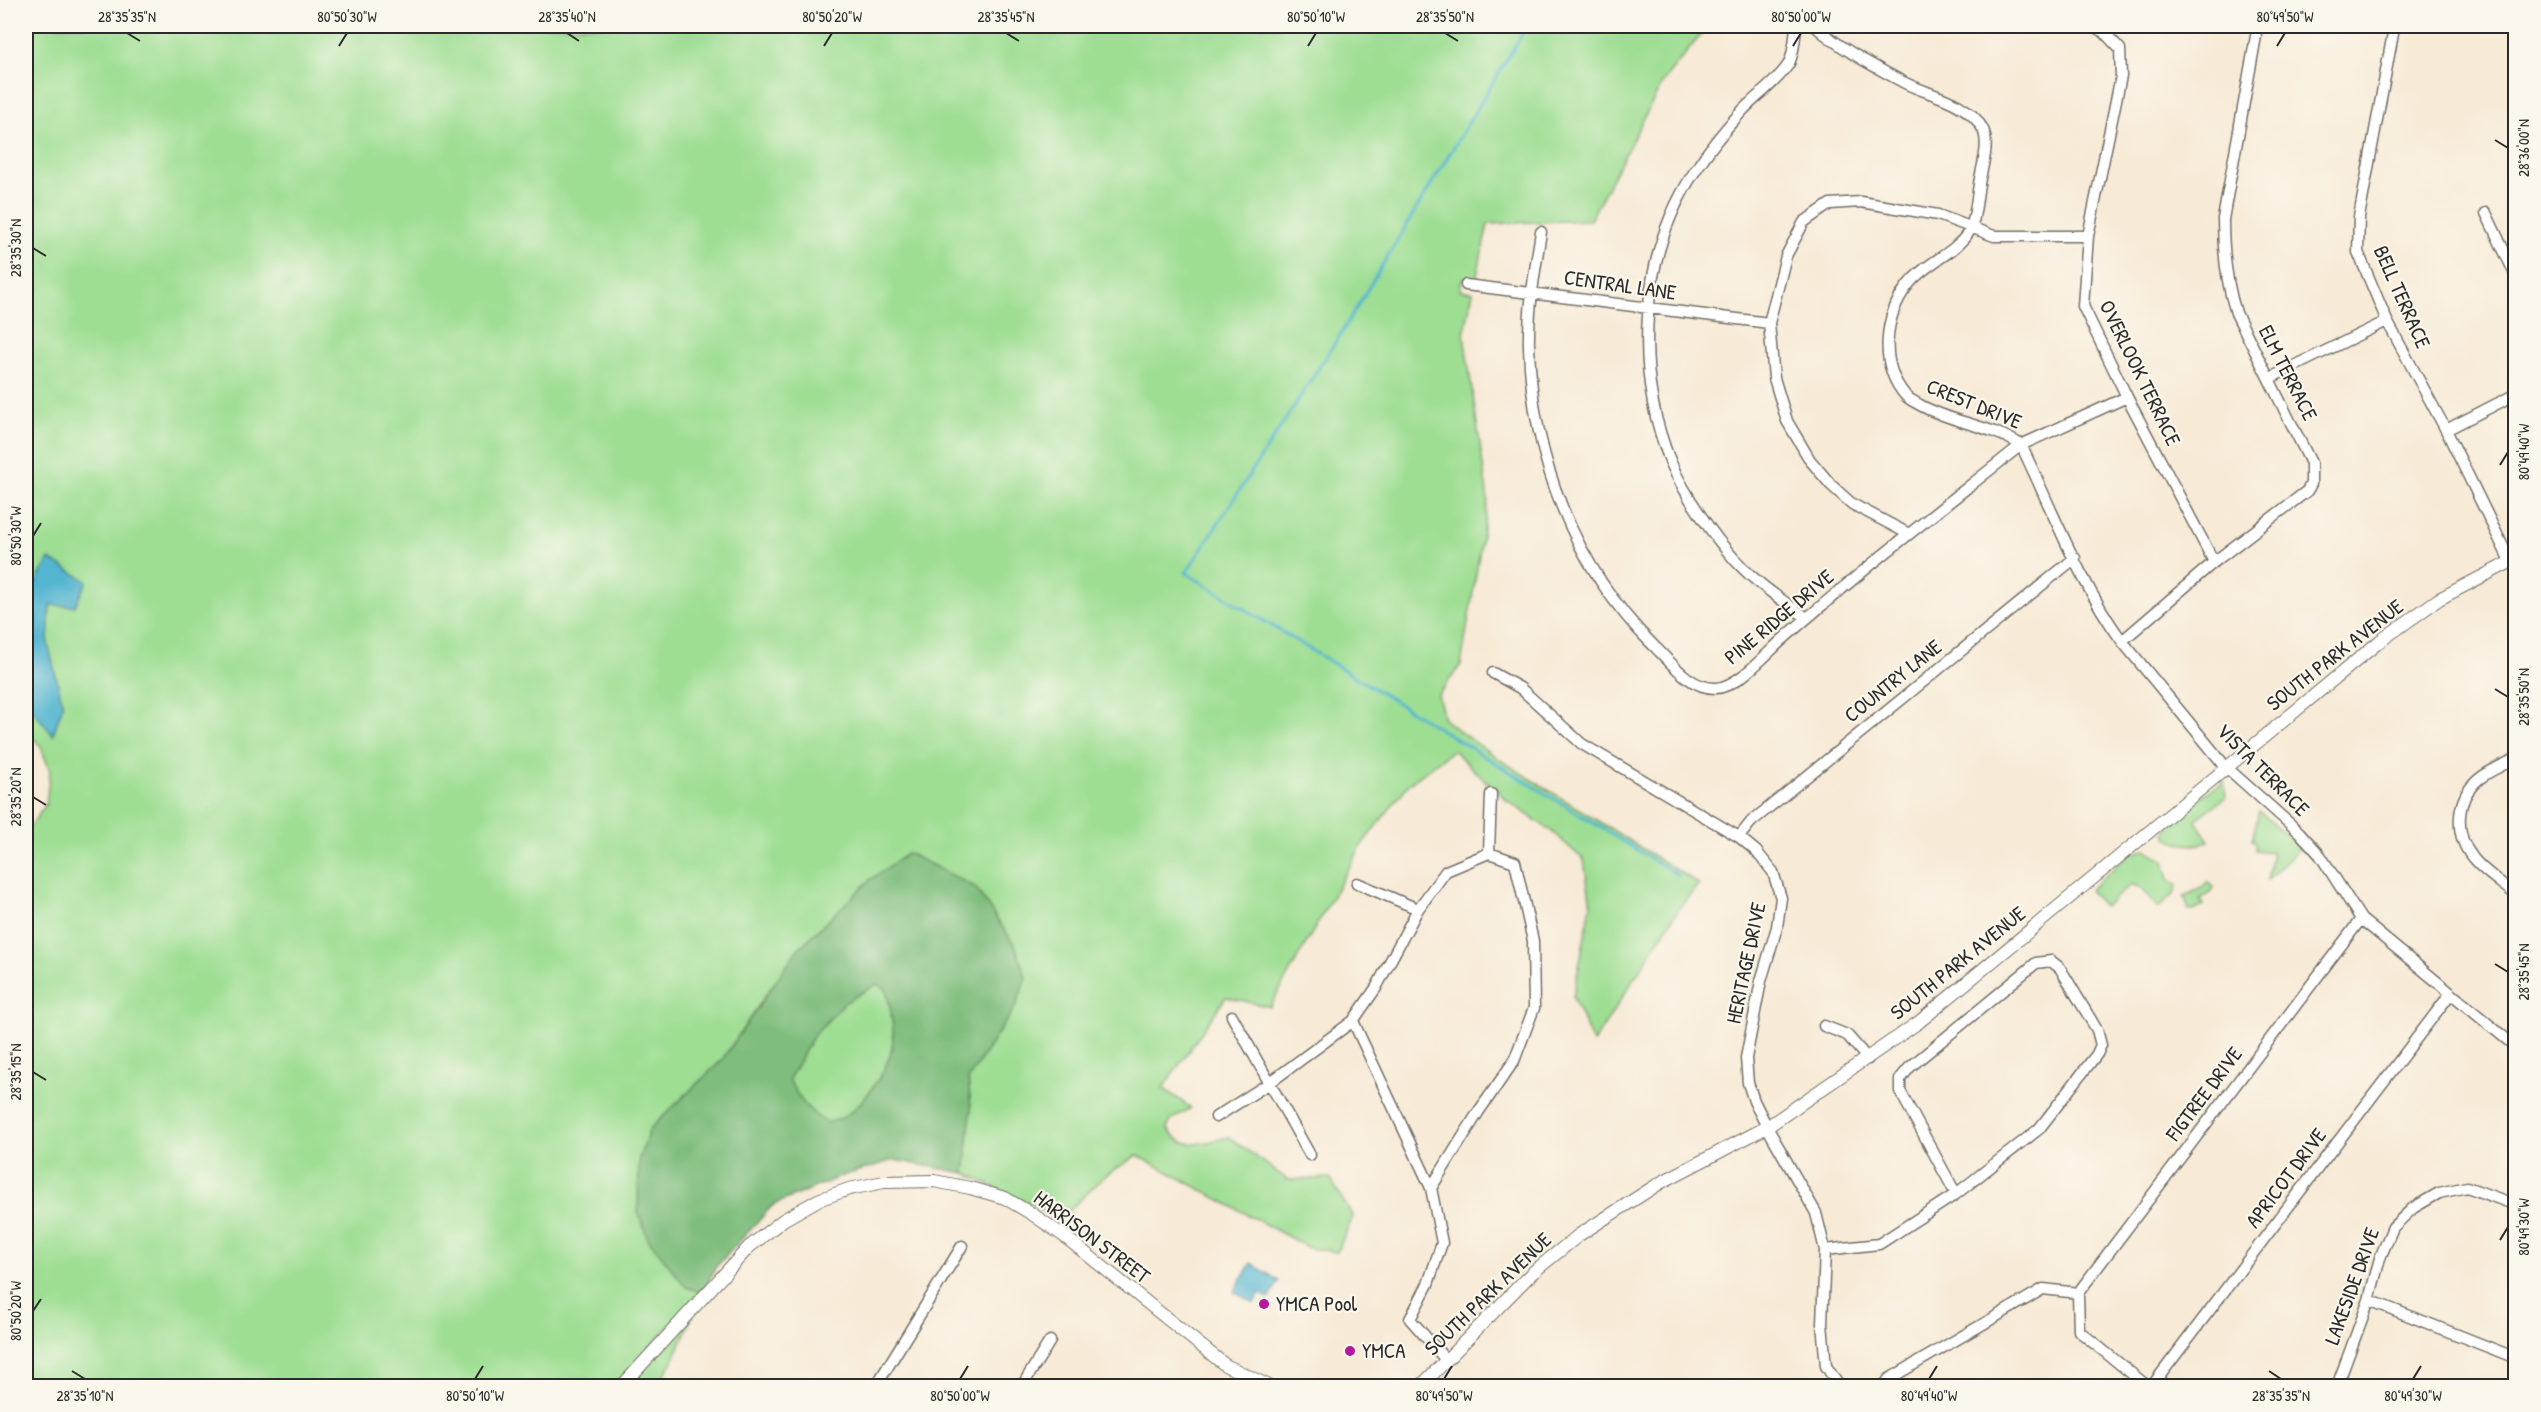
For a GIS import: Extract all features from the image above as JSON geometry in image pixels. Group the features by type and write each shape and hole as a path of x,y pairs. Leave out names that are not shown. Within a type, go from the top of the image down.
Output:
{"street":[{"path":"1796,26 1789,64 1743,109 1708,150 1671,213 1657,258 1648,309 1647,357 1655,409 1671,464 1690,499 1735,561 1766,590 1807,618"},
{"path":"1815,26 1834,42 1905,83 1967,111 1982,127 1986,151 1977,188 1971,229"},
{"name":"OVERLOOK TERRACE","path":"2092,26 2104,32 2120,50 2121,76 2088,236 2083,306 2127,397 2214,562"},
{"name":"BELL TERRACE","path":"2394,27 2357,238 2358,252 2387,321 2513,560"},
{"name":"ELM TERRACE","path":"2122,642 2214,562 2307,490 2311,484 2311,463 2236,313 2229,291 2223,244 2223,219 2256,36"},
{"path":"1909,534 1852,504 1831,485 1810,460 1787,421 1774,378 1768,323 1786,256 1804,222 1830,204 1861,202 1938,215 1994,236 2088,236"},
{"path":"2486,213 2516,276"},
{"name":"CREST DRIVE","path":"1971,229 1957,247 1923,271 1907,286 1894,314 1886,338 1891,370 1906,396 1936,414 2007,436 2021,445 2127,397"},
{"name":"PINE RIDGE DRIVE","path":"1541,232 1532,292 1529,344 1531,388 1543,452 1557,498 1595,573 1641,633 1696,684 1716,688 1736,681 1807,618 2021,445"},
{"name":"CENTRAL LANE","path":"1466,285 1768,323"},
{"path":"2270,378 2387,321"},
{"path":"2446,430 2516,394"},
{"name":"VISTA TERRACE","path":"2021,445 2075,558 2108,622 2122,642 2225,766 2299,832 2320,855 2361,919 2516,1047"},
{"name":"COUNTRY LANE","path":"1739,837 1751,822 2075,558"},
{"name":"SOUTH PARK AVENUE","path":"1421,1386 1532,1273 1580,1235 1660,1183 1767,1126 1868,1059 1919,1022 2225,766 2380,641 2439,599 2513,560"},
{"name":"HERITAGE DRIVE","path":"1493,673 1520,688 1582,744 1739,837 1756,851 1773,872 1781,898 1777,927 1761,981 1746,1058 1748,1083 1767,1126 1816,1213 1826,1250 1822,1312 1826,1366 1839,1386"},
{"path":"2516,758 2487,774 2473,786 2465,798 2459,815 2462,838 2469,852 2481,867 2516,895"},
{"path":"1489,853 1491,794"},
{"path":"1216,1117 1268,1084 1353,1021 1376,988 1418,909 1446,871 1489,853 1515,862 1533,941 1534,1008 1514,1061 1479,1111 1431,1188"},
{"path":"1357,883 1418,909"},
{"name":"FIGTREE DRIVE","path":"2078,1293 2361,919"},
{"path":"1826,1250 1879,1244 1956,1194 2039,1129 2100,1049 2101,1041 2097,1030 2060,968 2051,961 2036,963 1910,1067 1900,1079 1900,1090 1956,1194"},
{"name":"APRICOT DRIVE","path":"2150,1386 2451,993"},
{"path":"1232,1016 1268,1084 1310,1155"},
{"path":"1353,1021 1431,1188 1442,1243 1428,1284 1410,1318 1446,1360"},
{"path":"1824,1026 1847,1035 1868,1059"},
{"name":"HARRISON STREET","path":"622,1386 748,1247 783,1220 818,1200 849,1189 884,1182 934,1181 1005,1198 1032,1214 1064,1236 1225,1365 1269,1386"},
{"name":"LAKESIDE DRIVE","path":"2337,1386 2369,1300 2380,1258 2393,1227 2413,1208 2439,1193 2467,1187 2516,1205"},
{"path":"876,1386 962,1246"},
{"path":"1884,1386 1888,1379 2043,1289 2078,1293 2079,1331 2150,1386"},
{"path":"2369,1300 2516,1358"},
{"path":"1022,1386 1050,1341"}],"green space":[{"path":"26,26 1708,26 1664,80 1590,220 1488,224 1476,280 1462,279 1460,290 1473,292 1464,335 1488,500 1461,665 1438,695 1444,719 1463,734 1505,763 1699,884 1680,907 1593,1043 1573,997 1591,905 1584,860 1551,831 1505,799 1496,788 1494,789 1453,750 1408,785 1363,843 1270,1007 1226,997 1163,1088 1191,1108 1172,1119 1167,1128 1180,1141 1195,1144 1229,1137 1288,1180 1330,1178 1353,1217 1337,1252 1309,1248 1137,1155 1105,1176 1058,1221 1046,1212 965,1173 971,1108 968,1079 1016,1006 1026,978 1016,947 975,887 908,853 870,880 836,914 771,987 722,1060 650,1129 648,1239 700,1292 614,1386 26,1386 26,833 46,804 50,771 41,747 26,729"},
{"path":"2224,782 2227,796 2195,820 2209,841 2185,844 2168,838 2165,834 2170,825 2183,811"},
{"path":"2259,811 2300,848 2267,880 2272,852 2255,850 2255,843 2252,841"},
{"path":"2146,849 2164,861 2169,879 2177,885 2174,894 2158,908 2140,888 2132,884 2104,907 2089,890 2129,855"},
{"path":"908,853 975,887 1016,947 1026,978 1016,1006 968,1079 971,1108 965,1173 894,1160 842,1176 773,1205 715,1268 707,1285 700,1292 686,1287 648,1239 638,1212 639,1159 650,1129 722,1060 797,950 870,880","holes":["877,984 886,989 893,1034 892,1049 888,1060 877,1081 863,1100 843,1117 827,1123 805,1104 789,1079 814,1035 844,1003"]},
{"path":"2207,882 2214,887 2211,893 2200,899 2204,905 2194,911 2189,910 2184,896 2202,888"},
{"path":"877,983 886,989 891,1014 893,1040 889,1060 878,1081 863,1100 843,1117 827,1123 805,1104 789,1079 814,1035 844,1003"},
{"path":"693,1315 673,1361 657,1386 629,1386"}],"water":[{"path":"49,559 87,581 75,606 50,605 48,643 63,705 53,735 26,702 26,599"},
{"path":"1251,1263 1279,1281 1269,1299 1260,1293 1254,1303 1234,1292"}],"waterway":[{"path":"1527,26 1340,335 1186,573 1678,875"}],"place":[{"name":"YMCA Pool","path":"1264,1304"},
{"name":"YMCA","path":"1350,1351"}]}
